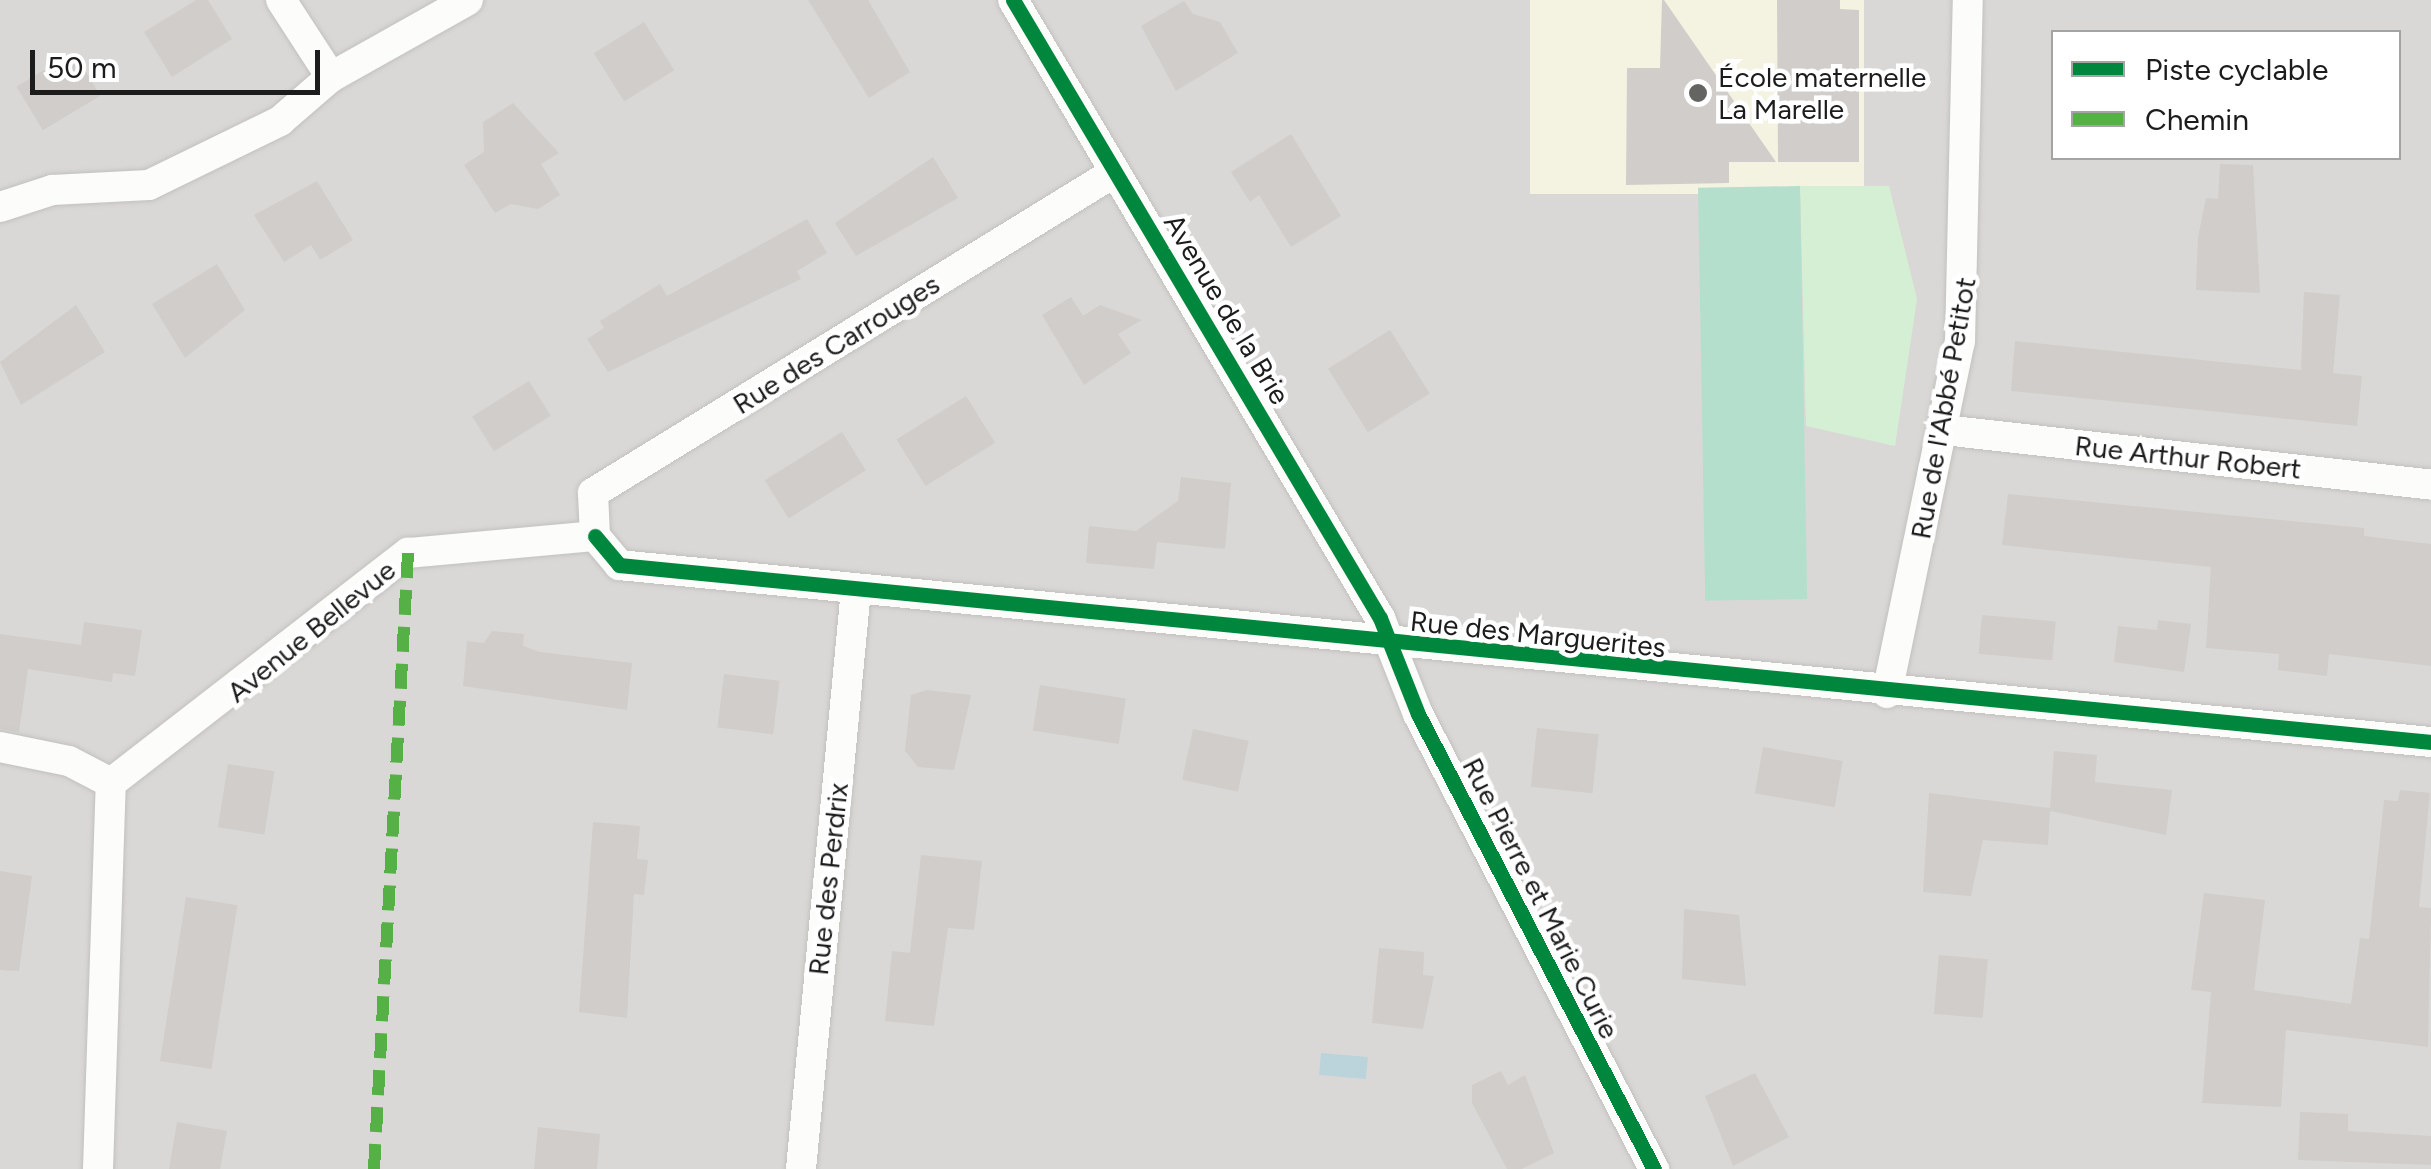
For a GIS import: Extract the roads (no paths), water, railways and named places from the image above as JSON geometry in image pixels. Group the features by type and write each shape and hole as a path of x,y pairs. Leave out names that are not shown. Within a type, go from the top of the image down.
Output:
{"street":[{"path":"282,0 331,77"},
{"path":"0,207 52,190 149,184 280,121 331,77 468,0"},
{"name":"Avenue de la Brie","path":"1013,0 1394,645"},
{"name":"Rue de l'Abbé Petitot","path":"1887,693 1944,430 1968,258 1968,0"},
{"name":"Rue des Carrouges","path":"595,536 593,494 1116,172"},
{"name":"Rue Arthur Robert","path":"1944,430 2431,485"},
{"name":"Rue des Marguerites","path":"595,536 619,565 1394,645 2431,742"},
{"name":"Avenue Bellevue","path":"111,783 408,553 595,536"},
{"name":"Rue des Perdrix","path":"801,1169 856,589"},
{"name":"Rue Pierre et Marie Curie","path":"1394,645 1418,714 1654,1169"},
{"path":"0,747 69,761 111,783 98,1169"}],"water":[{"path":"1321,1053 1368,1057 1366,1079 1319,1075"}],"place":[{"name":"École maternelle La Marelle","path":"1698,93"}]}
